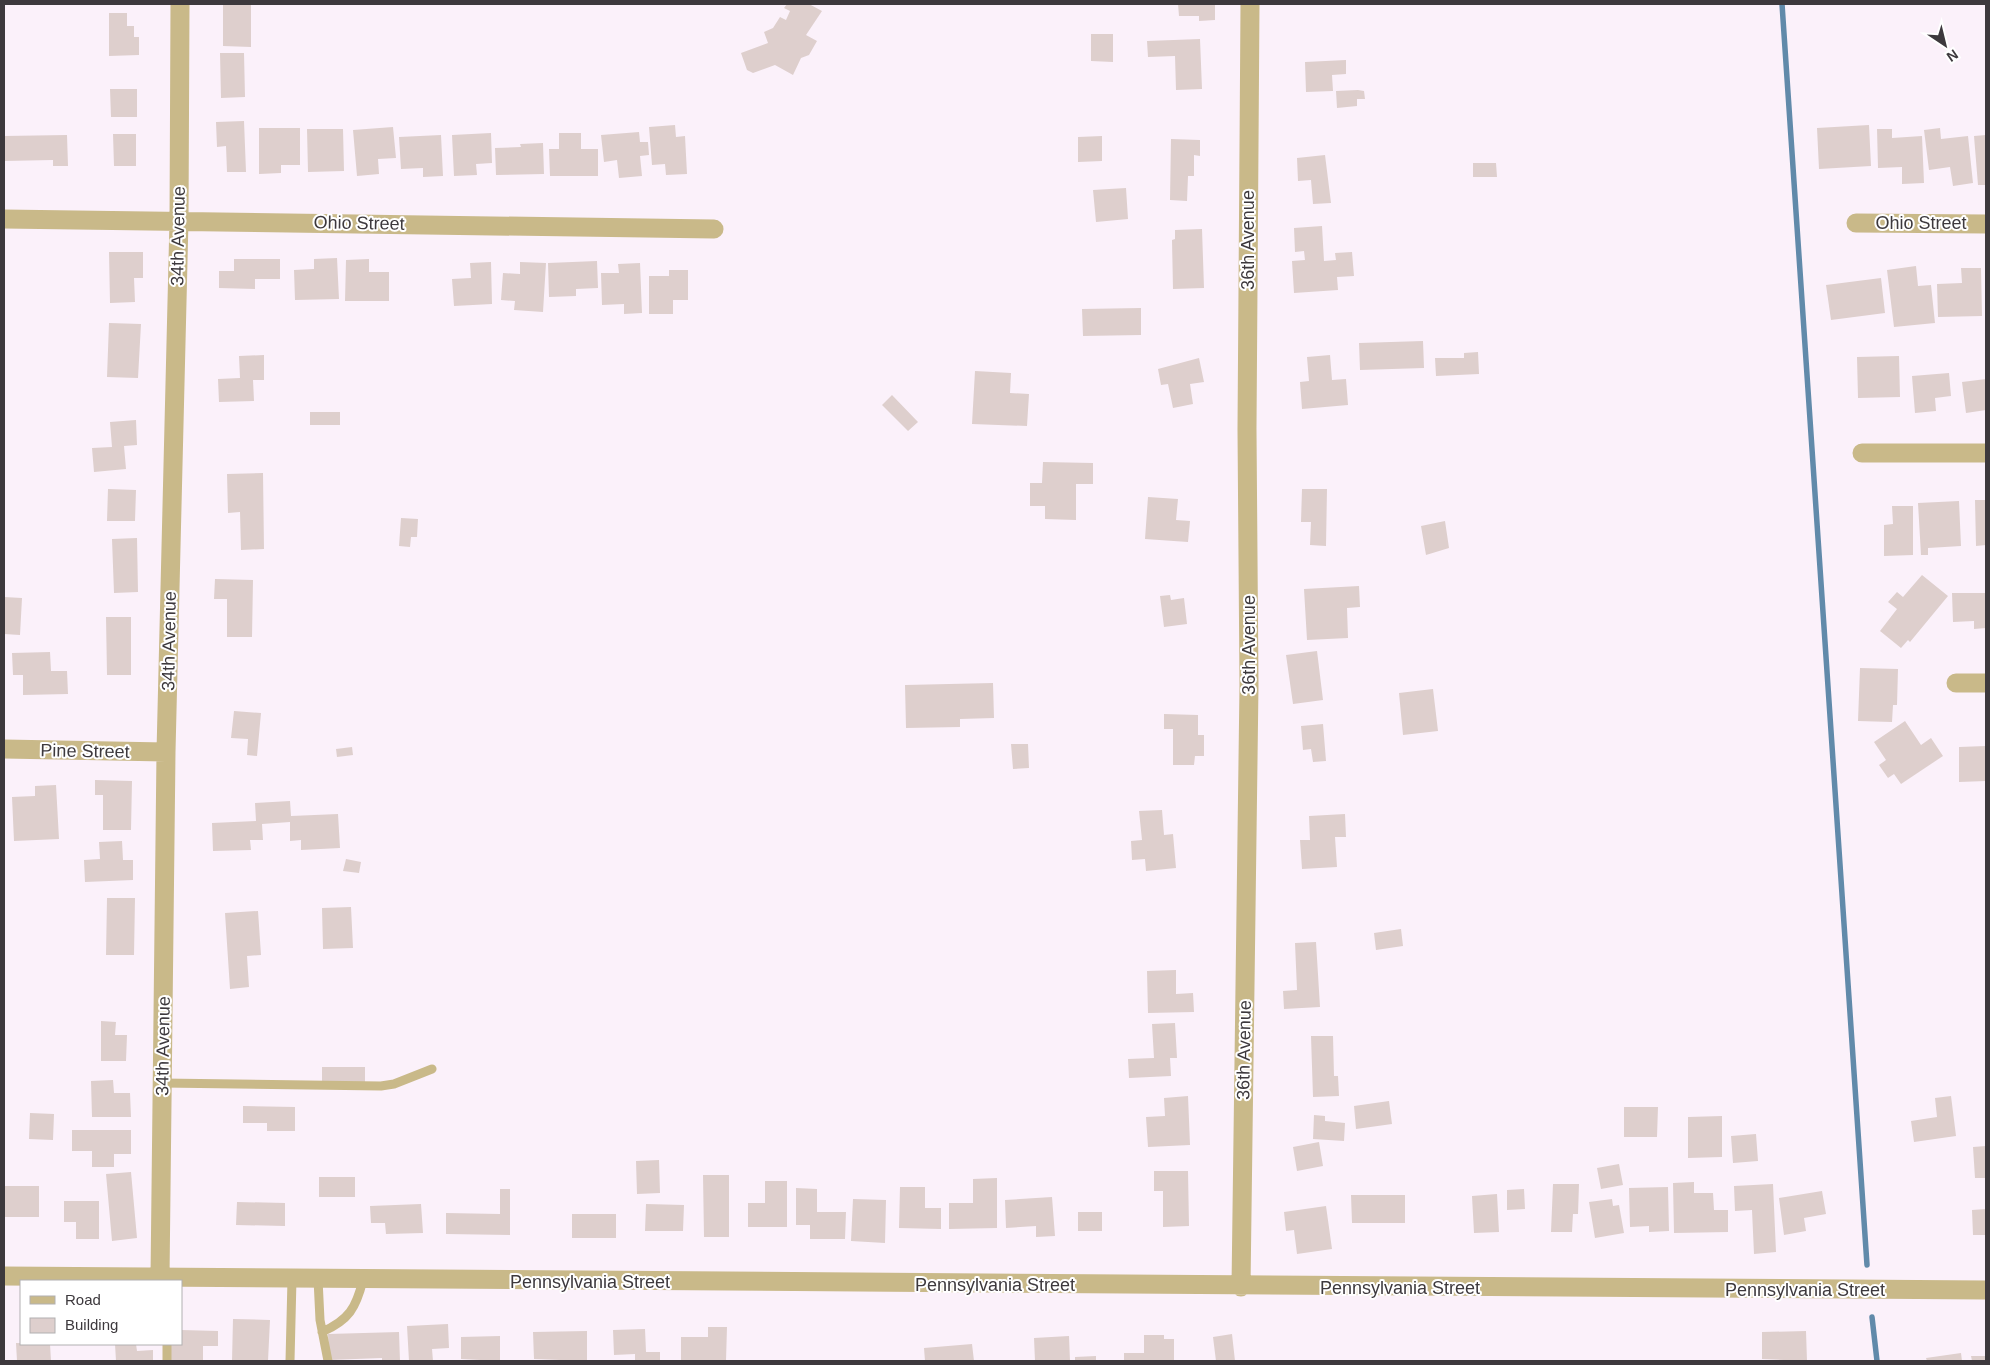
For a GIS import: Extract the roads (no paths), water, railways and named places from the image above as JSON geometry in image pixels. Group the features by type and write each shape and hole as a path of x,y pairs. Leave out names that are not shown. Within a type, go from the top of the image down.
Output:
{"street":[{"name":"34th Avenue","path":"164,1279 162,1083 166,752 179,220 180,4"},
{"name":"36th Avenue","path":"1241,1287 1249,685 1247,419 1250,4"},
{"name":"Ohio Street","path":"4,219 714,229"},
{"name":"Ohio Street","path":"1856,223 1986,224"},
{"path":"1862,452 1986,453"},
{"path":"1956,683 1986,683"},
{"name":"Pine Street","path":"4,749 166,752"},
{"name":"Pennsylvania Street","path":"4,1276 164,1279 1241,1287 1986,1290"}],"lane":[{"path":"162,1083 381,1086 394,1084 432,1069"},
{"path":"290,1361 292,1279"},
{"path":"318,1280 322,1332 328,1361"},
{"path":"322,1332 343,1320 352,1310 358,1299 363,1280"},
{"path":"167,1345 167,1361"}],"waterway":[{"path":"1782,4 1867,1265"},
{"path":"1872,1317 1877,1361"}]}
